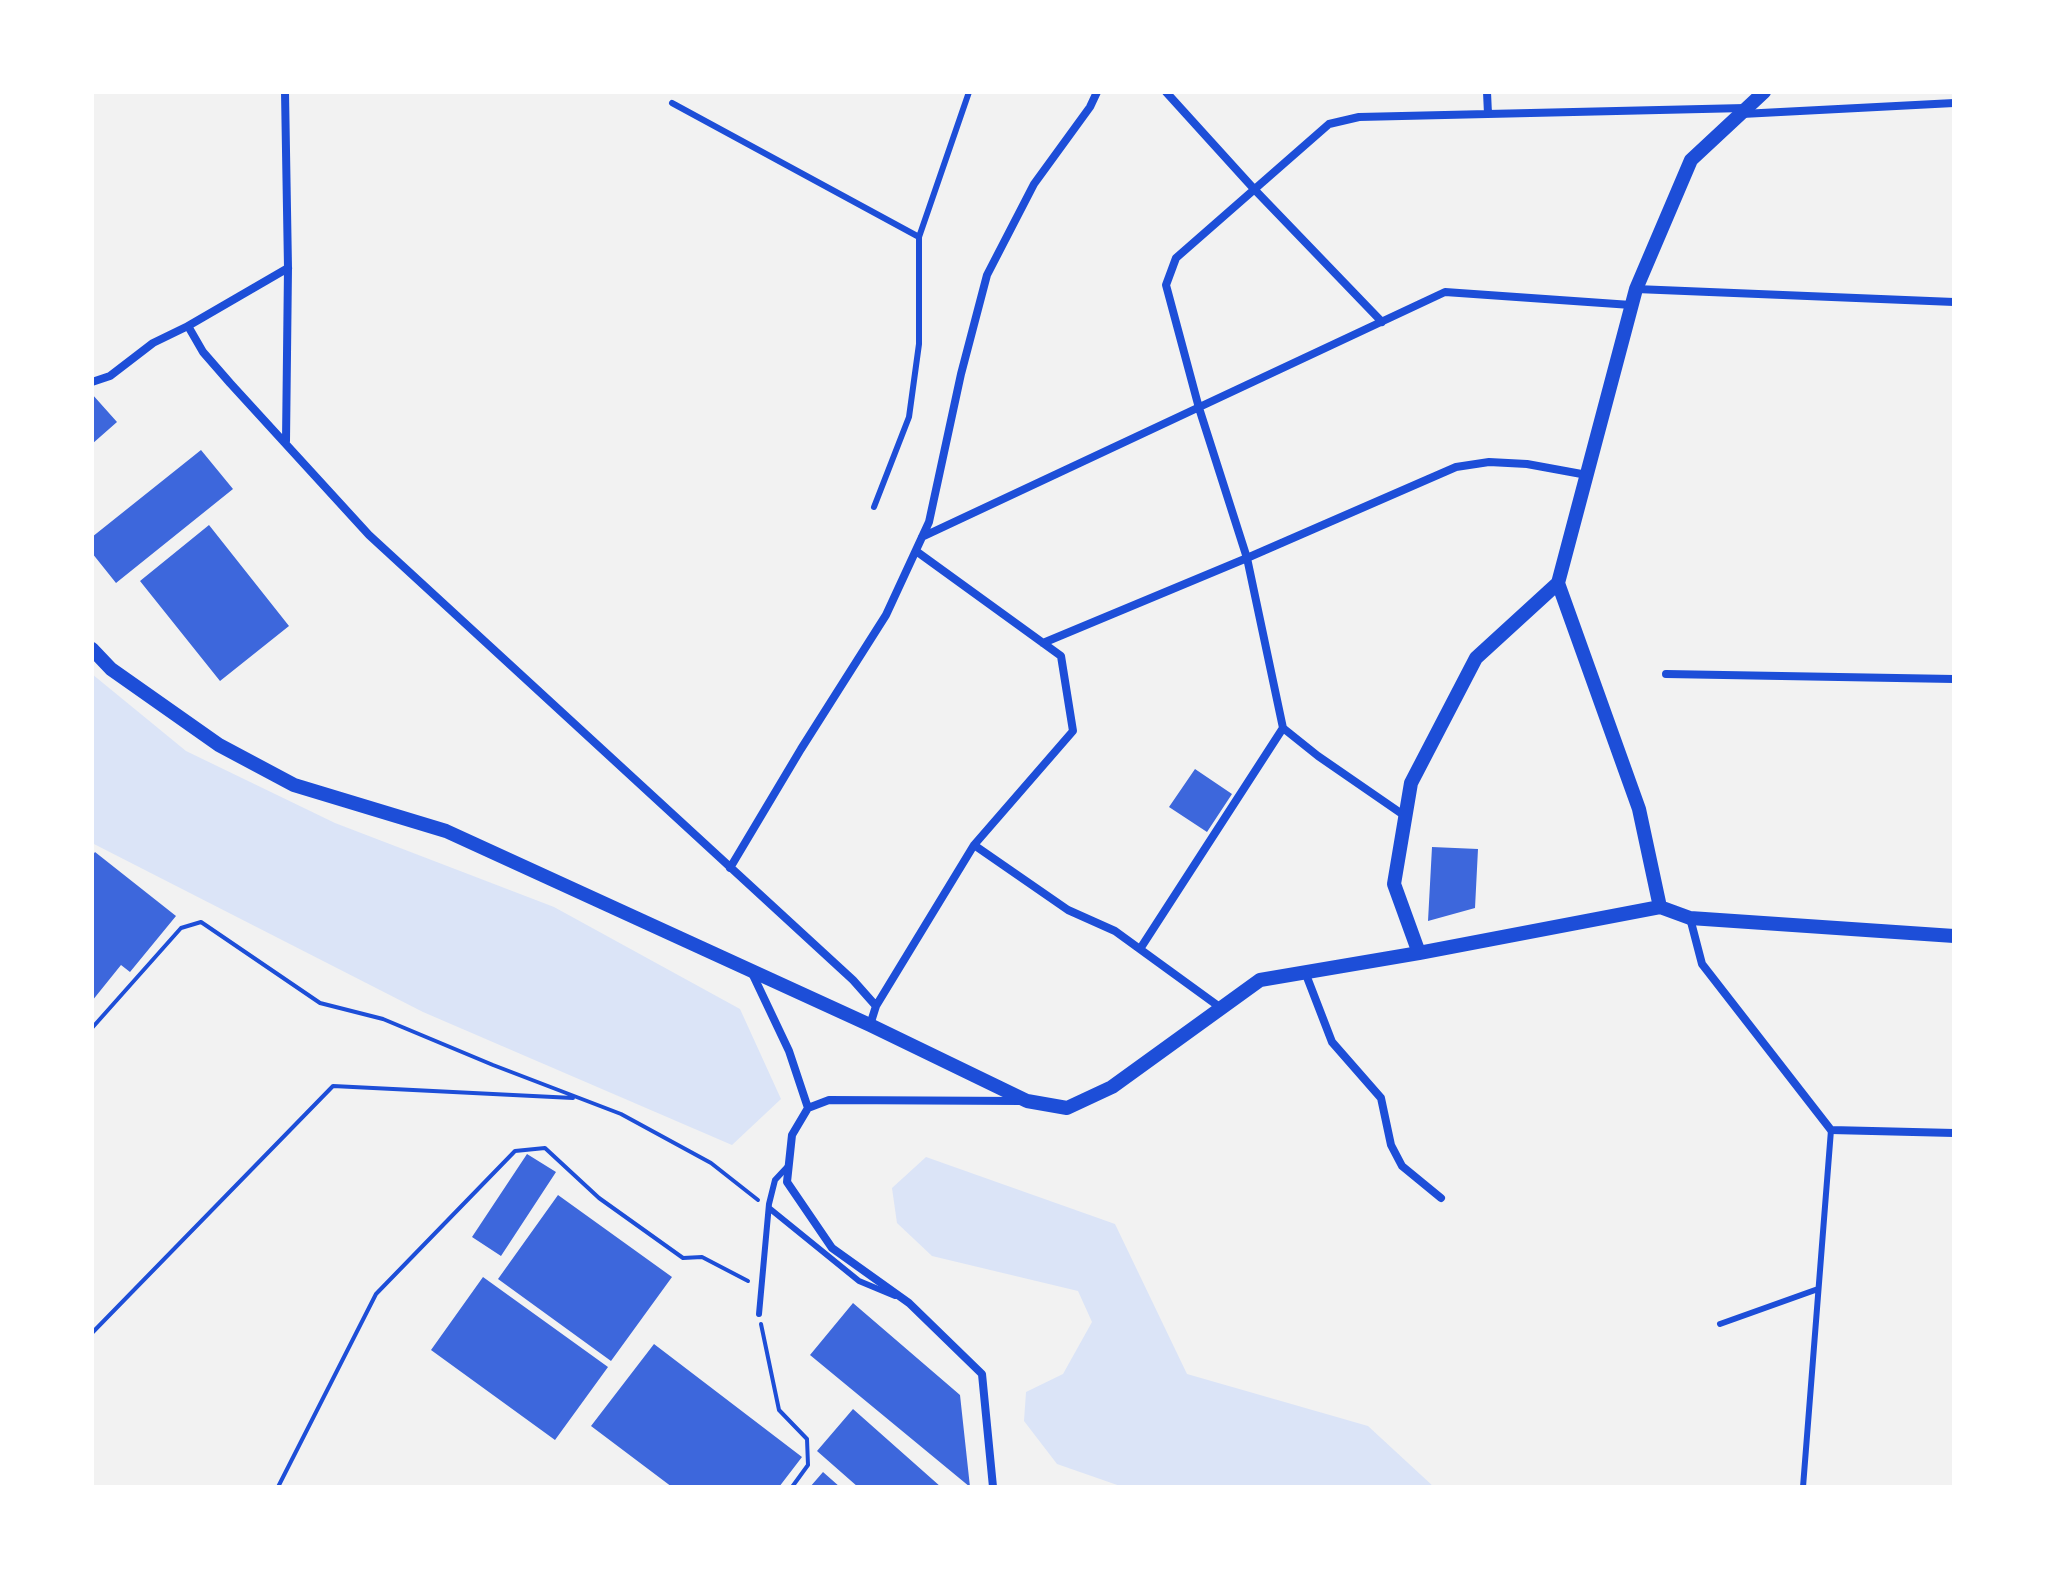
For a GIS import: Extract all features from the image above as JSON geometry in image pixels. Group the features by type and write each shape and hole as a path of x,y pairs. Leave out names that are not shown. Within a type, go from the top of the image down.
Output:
{"street":[{"path":"285,92 288,268 286,442"},
{"path":"730,868 886,615 929,522 961,374 987,275 1034,184 1090,107 1097,92"},
{"path":"1166,92 1382,322"},
{"path":"1487,92 1488,114"},
{"path":"1419,953 1394,884 1411,783 1476,658 1558,583 1636,289 1691,160 1764,92"},
{"path":"1405,816 1283,728 1247,558 1199,408 1166,285 1176,258 1329,124 1359,117 1745,111 1954,103"},
{"path":"92,382 110,376 153,343 288,268"},
{"path":"1636,289 1954,302"},
{"path":"922,537 1445,292 1631,305"},
{"path":"188,326 203,352 369,535 853,980 876,1006"},
{"path":"1043,643 1456,467 1489,462 1527,464 1587,475"},
{"path":"870,1025 876,1006 974,845 1073,731 1061,656 916,551"},
{"path":"1558,583 1639,809 1660,907"},
{"path":"92,649 111,669 219,745 294,785 446,831 870,1025 1027,1101"},
{"path":"1666,674 1954,679"},
{"path":"1140,949 1283,728"},
{"path":"974,845 1068,910 1115,931 1221,1008"},
{"path":"993,1487 982,1374 909,1303 832,1248 787,1182 792,1135 808,1108 829,1100 1027,1101 1067,1108 1112,1087 1260,980 1660,907 1690,918 1954,936"},
{"path":"1690,918 1702,964 1831,1130 1954,1133"},
{"path":"1305,972 1332,1042 1381,1098 1391,1145 1402,1166 1441,1198"},
{"path":"752,973 789,1051 808,1108"}],"lane":[{"path":"874,507 909,417 919,344 919,237 969,92"},
{"path":"672,103 919,237"},
{"path":"1803,1487 1831,1130"},
{"path":"759,1314 769,1208 775,1180 789,1165"},
{"path":"769,1208 859,1281 909,1303"},
{"path":"1720,1324 1818,1289"}],"path":[{"path":"92,1028 181,928 201,922 320,1003 383,1019 621,1114 711,1163 769,1208"},
{"path":"92,1333 333,1086 580,1098"},
{"path":"278,1487 376,1294 515,1151 545,1148 599,1198 683,1258 702,1257 762,1287"},
{"path":"759,1314 779,1410 807,1439 808,1465 792,1487"}],"shaded area":[{"path":"92,674 186,751 335,823 554,907 740,1009 781,1099 732,1145 423,1012 92,843"},
{"path":"926,1157 1115,1224 1187,1374 1368,1426 1434,1487 1123,1487 1057,1464 1024,1421 1026,1392 1063,1374 1092,1322 1078,1291 932,1256 897,1223 892,1188"}],"building":[{"path":"92,394 117,422 92,444"},
{"path":"201,450 233,489 116,583 92,553 92,537"},
{"path":"209,525 289,626 220,681 140,581"},
{"path":"1195,769 1232,794 1207,832 1169,807"},
{"path":"1432,847 1478,849 1475,908 1428,921"},
{"path":"95,852 176,916 130,972 121,965 92,1001 92,856"},
{"path":"527,1154 556,1172 501,1256 472,1237"},
{"path":"558,1195 672,1277 611,1361 498,1279"},
{"path":"483,1277 608,1367 555,1440 431,1350"},
{"path":"853,1303 960,1395 970,1487 810,1355"},
{"path":"654,1344 802,1457 779,1487 672,1487 591,1426"},
{"path":"853,1409 941,1487 858,1487 817,1451"},
{"path":"823,1472 840,1487 810,1487"}]}
